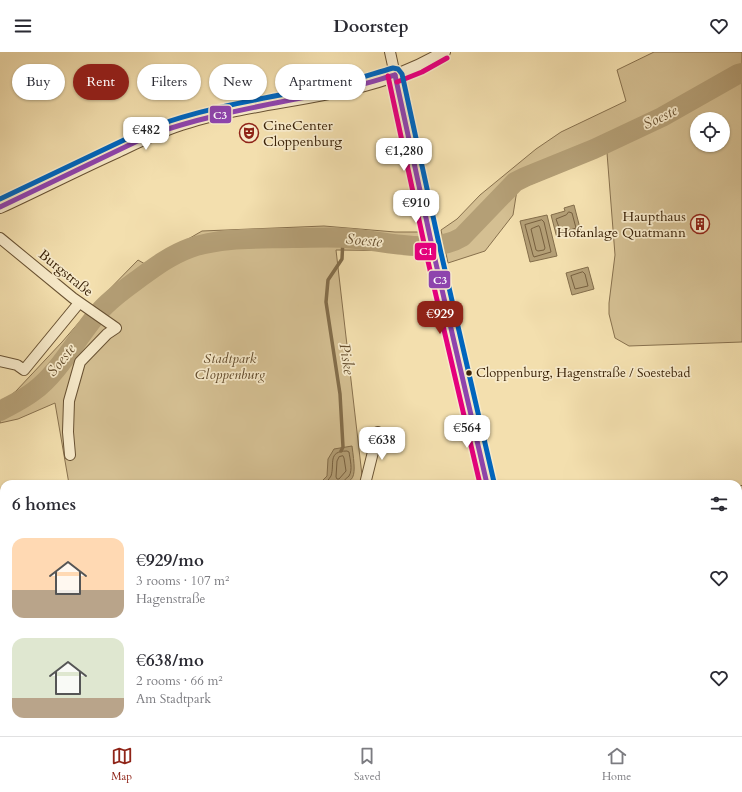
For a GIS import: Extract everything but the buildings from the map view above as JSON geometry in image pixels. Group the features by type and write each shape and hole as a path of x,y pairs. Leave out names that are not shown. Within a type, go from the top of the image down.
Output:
{"street":[{"path":"390,52 434,255 486,480"},
{"path":"0,207 96,160 178,125 229,112 341,90 395,75 419,66 444,52"},
{"name":"Burgstraße","path":"0,238 82,305 116,328 107,334 80,362 69,401 68,432 70,455"},
{"path":"0,361 17,365 24,370 82,305"},
{"path":"366,480 378,432"}],"green space":[{"path":"654,52 742,52 742,342 629,346 615,338 609,314 615,255 607,153 517,190 513,215 485,251 448,263 441,230 457,219 480,195 536,149 561,132 626,101 617,70"},
{"name":"Stadtpark Cloppenburg","path":"324,226 395,232 421,232 426,251 336,250 363,480 68,480 55,403 18,419 0,423 0,404 16,391 94,305 138,260 145,264 202,231"}],"water":[{"path":"574,205 581,232 557,238 551,215 565,211 564,208"},
{"path":"547,215 557,256 530,262 520,221"},
{"path":"588,267 594,289 572,295 566,273"},
{"path":"352,446 354,475 350,480 323,480 327,476 328,459 334,449"}],"waterway":[{"name":"Soeste","path":"0,411 26,397 43,383 60,364 99,312 114,298 158,265 183,251 202,244 227,240 253,239 346,238 421,246 450,243 462,237 515,182 594,149 662,117 742,73"},
{"name":"Piske","path":"341,451 343,447 340,394 326,302 328,280 342,259 343,238"}],"transit line":[{"name":"C1","path":"397,82 422,72 447,58"},
{"path":"0,199 147,129 170,121 217,108 337,84 393,68 398,69 402,74 441,253 494,480"},
{"name":"C3","path":"395,75 434,255 486,480"},
{"name":"C3","path":"0,207 150,135 173,127 220,115 346,88 395,75"},
{"name":"C1","path":"388,76 427,257 479,480"}],"place":[{"name":"CineCenter Cloppenburg","path":"249,133"},
{"name":"Haupthaus Hofanlage Quatmann","path":"700,224"},
{"name":"Cloppenburg, Hagenstraße / Soestebad","path":"469,373"}]}
